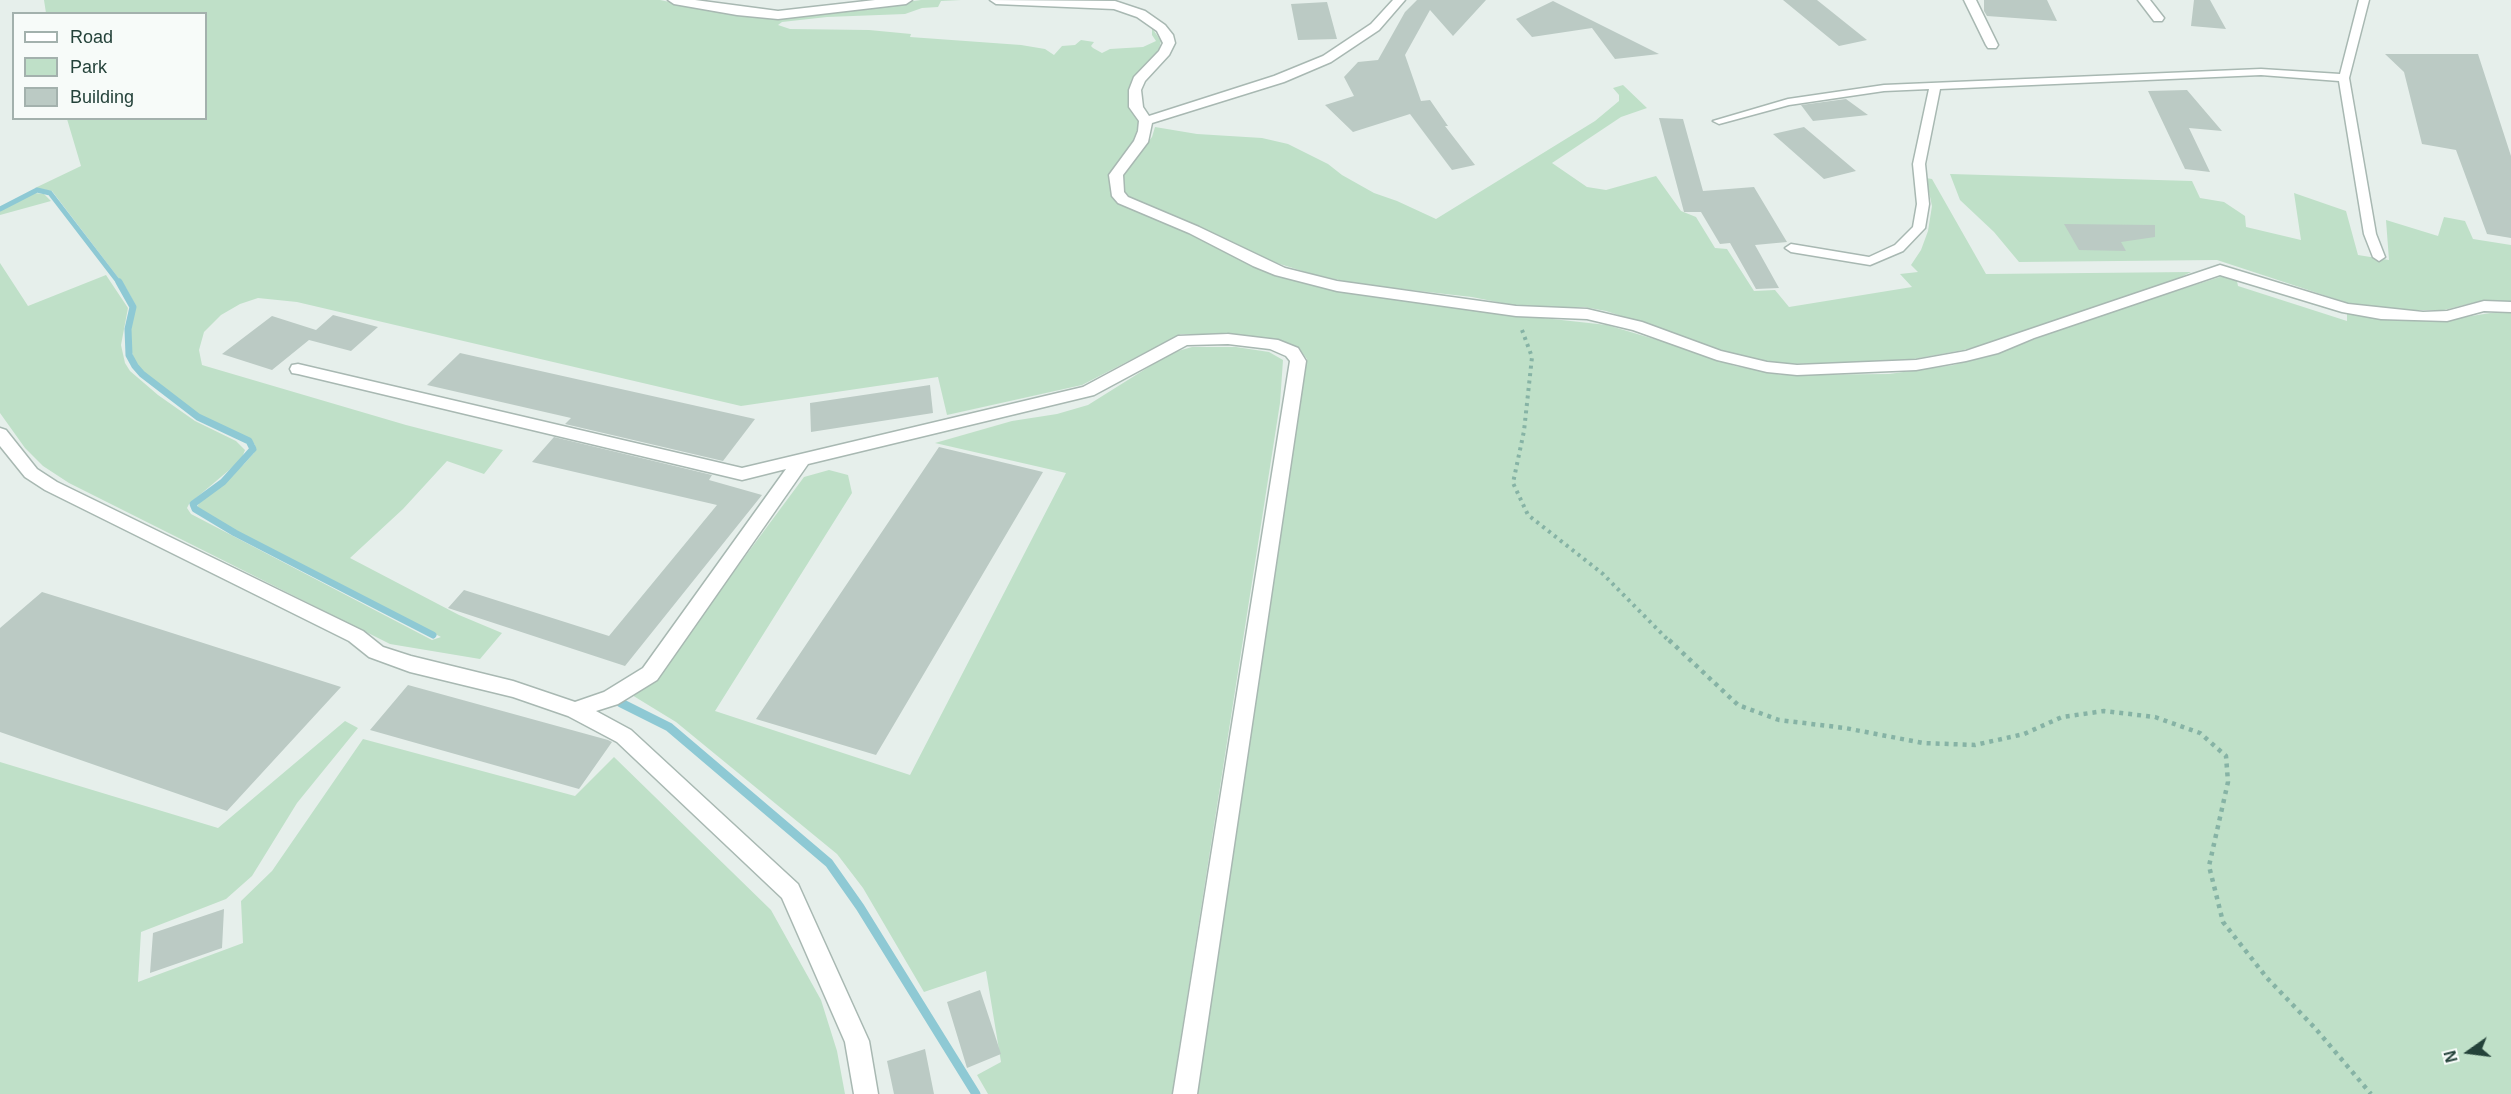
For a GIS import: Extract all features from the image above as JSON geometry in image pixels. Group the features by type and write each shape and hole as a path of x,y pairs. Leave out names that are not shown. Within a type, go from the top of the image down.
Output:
{"street":[{"path":"674,0 737,11 778,15 906,0"},
{"path":"996,0 1115,6 1141,14 1161,28 1167,35 1169,43 1166,52 1139,80 1135,90 1136,107 1146,121 1141,142 1116,176 1117,193 1123,200 1280,272 1337,286 1437,298 1516,311 1564,312 1612,319 1717,355 1767,367 1797,370 1916,365 1966,356 2220,270 2347,309 2380,314 2447,316 2484,306 2511,307"},
{"path":"1146,121 1279,80 1327,59 1375,27 1399,0"},
{"path":"1970,0 1992,45"},
{"path":"2144,0 2158,18"},
{"path":"298,369 742,474 1088,391 1184,340 1228,339 1272,344 1292,352 1298,361 1185,1094"},
{"path":"0,434 31,473 51,486 356,636 376,652 410,664 513,690 575,710 624,736 790,891 857,1041 866,1094"},
{"path":"575,710 611,699 650,674 803,459"}],"lane":[{"path":"2364,0 2344,78 2370,234 2379,257"},
{"path":"1719,121 1788,102 1884,88 2261,72 2344,78"},
{"path":"1791,248 1870,261 1899,248 1919,228 1923,204 1918,164 1935,86"}],"path":[{"path":"1516,311 1532,357 1524,431 1513,483 1528,515 1603,574 1698,670 1738,705 1779,720 1864,731 1923,743 1976,745 2024,734 2062,717 2104,711 2155,717 2200,733 2226,756 2228,782 2210,866 2223,922 2267,978 2315,1028 2371,1094"}],"green space":[{"path":"44,0 660,0 689,6 799,16 921,0 961,0 941,1 938,7 922,8 905,14 827,17 782,22 778,25 790,29 869,30 911,34 910,37 1021,45 1045,49 1054,55 1062,46 1075,45 1081,40 1094,42 1091,46 1102,53 1110,49 1143,47 1156,41 1152,35 1152,28 1161,41 1159,49 1152,60 1132,79 1128,91 1131,106 1142,122 1137,140 1109,174 1112,192 1170,224 1280,274 1525,316 1607,325 1735,366 1782,375 1889,374 1954,365 2223,276 2237,281 2238,286 2347,321 2347,311 2399,319 2440,321 2503,311 2511,312 2511,1094 1193,1094 1307,359 1298,347 1279,340 1230,334 1181,334 1082,385 947,415 938,377 741,406 297,302 258,298 240,304 221,315 204,332 199,350 202,365 406,425 503,450 484,474 447,461 403,509 350,558 459,615 502,633 480,659 390,644 69,483 43,466 25,448 0,413 0,263 28,306 106,275 128,308 121,345 125,363 130,371 158,395 195,421 236,441 245,450 241,460 189,504 187,508 191,514 432,640 441,637 235,531 197,509 199,502 254,453 255,445 250,439 199,416 142,372 135,363 131,349 131,327 136,306 126,288 52,191 35,188 81,166 67,120 207,120 207,12 46,12"},
{"path":"1623,85 1647,108 1621,117 1552,163 1587,187 1606,190 1656,176 1681,211 1696,217 1715,248 1727,249 1754,291 1775,290 1789,307 1912,287 1900,274 1918,272 1911,265 1921,250 1928,231 1932,206 1926,178 1932,179 1986,274 2191,272 2169,283 1988,344 1963,350 1885,362 1788,364 1762,361 1709,349 1655,327 1606,311 1584,307 1539,308 1512,305 1472,297 1357,284 1312,274 1267,260 1129,198 1123,193 1123,173 1152,137 1155,127 1197,134 1262,138 1288,144 1328,164 1342,175 1374,193 1436,219 1595,121 1619,101 1619,95 1613,88"},
{"path":"1950,174 2192,181 2200,198 2224,202 2245,216 2246,227 2301,240 2294,193 2346,211 2358,255 2389,260 2386,220 2438,236 2444,217 2465,221 2473,239 2511,245 2511,303 2484,300 2444,310 2357,306 2217,260 2019,262 1994,232 1960,200"},
{"path":"35,193 44,194 51,201 0,215 0,210"},
{"path":"1192,347 1236,347 1269,352 1283,360 1280,403 1172,1094 988,1094 977,1075 1001,1062 986,971 924,992 863,888 837,854 676,722 627,692 663,667 804,477 829,470 848,475 852,493 715,711 910,775 1066,473 935,443 1012,421 1057,414 1088,405 1171,353"},
{"path":"345,721 358,728 297,803 252,876 226,899 141,932 138,982 243,943 241,901 272,871 363,739 575,796 614,757 771,910 821,1000 837,1051 845,1094 0,1094 0,762 218,828"}],"building":[{"path":"1417,0 1486,0 1453,36 1430,10 1405,55 1421,101 1430,100 1448,126 1445,126 1475,165 1452,170 1410,114 1353,132 1325,105 1354,96 1344,77 1358,62 1378,60 1405,12"},
{"path":"1783,0 1817,0 1867,40 1839,46"},
{"path":"1984,0 2047,0 2057,21 1987,16 1984,11"},
{"path":"2194,0 2210,0 2226,29 2191,26"},
{"path":"1553,1 1659,54 1615,59 1592,28 1532,37 1516,19"},
{"path":"1327,2 1337,39 1298,40 1291,4"},
{"path":"2385,54 2478,54 2511,156 2511,238 2487,234 2456,150 2422,144 2404,72"},
{"path":"2187,90 2222,131 2189,128 2210,172 2185,169 2148,91"},
{"path":"1846,99 1868,115 1813,121 1801,105"},
{"path":"1659,118 1683,119 1703,191 1754,187 1787,242 1755,245 1779,288 1756,289 1730,243 1720,244 1701,212 1684,212"},
{"path":"1804,127 1856,171 1824,179 1773,134"},
{"path":"2064,224 2155,225 2155,237 2121,242 2126,251 2079,250"},
{"path":"333,315 378,327 351,351 309,340 272,370 222,354 272,316 316,330"},
{"path":"460,353 755,419 723,461 565,424 571,418 427,385"},
{"path":"930,385 933,413 811,432 810,403"},
{"path":"554,437 712,475 709,480 762,495 625,666 448,608 464,590 609,636 717,505 532,462"},
{"path":"939,447 1043,472 876,755 756,719"},
{"path":"42,592 341,687 227,811 0,732 0,628"},
{"path":"408,685 612,742 579,789 370,730"},
{"path":"224,909 222,948 150,973 153,933"},
{"path":"980,990 1001,1054 967,1068 947,1002"},
{"path":"925,1049 934,1094 894,1094 887,1061"}],"waterway":[{"path":"0,209 37,190 50,193 120,284"},
{"path":"119,282 133,307 128,329 129,355 135,366 142,374 198,417 249,441 253,449 223,482 193,504 195,509 235,533 433,635"},
{"path":"621,703 669,727 829,863 860,907 976,1094"}]}
